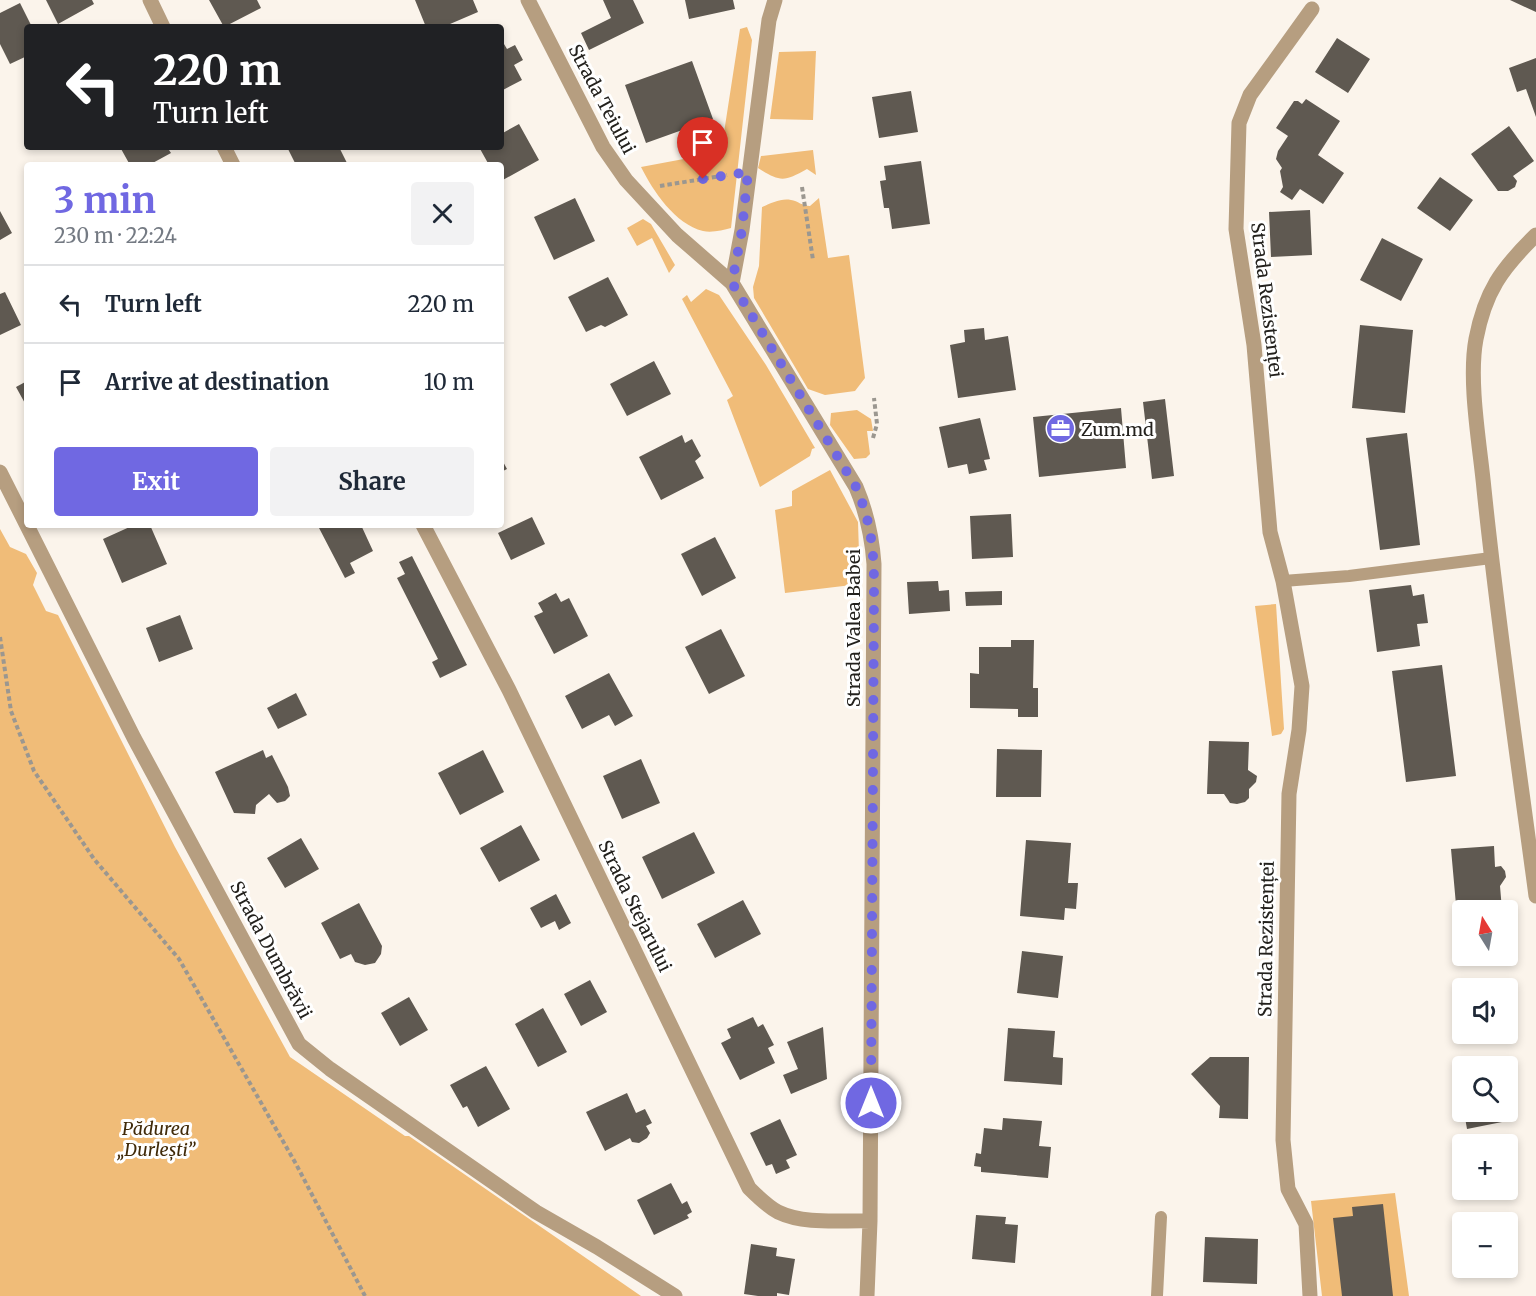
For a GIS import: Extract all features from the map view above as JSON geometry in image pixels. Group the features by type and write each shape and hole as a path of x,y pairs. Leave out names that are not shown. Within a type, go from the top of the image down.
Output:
{"street":[{"path":"150,0 162,24"},
{"name":"Strada Teiului","path":"528,0 603,147 635,191 677,235 732,283"},
{"path":"732,283 742,230 769,20 775,0"},
{"name":"Strada Rezistenței","path":"1310,1296 1306,1224 1288,1189 1283,1140 1289,794 1299,730 1302,686 1283,581 1270,532 1254,345 1236,229 1239,123 1250,94 1312,9"},
{"path":"1536,236 1512,259 1488,294 1476,341 1474,381 1491,558 1536,896"},
{"name":"Strada Valea Babei","path":"732,283 856,487 866,509 872,537 874,588 870,1221 867,1296"},
{"name":"Strada Dumbrăvii","path":"0,472 24,520"},
{"name":"Strada Dumbrăvii","path":"28,528 134,738 299,1044 330,1070 536,1212 675,1296"},
{"name":"Strada Stejarului","path":"425,528 509,690 749,1188 778,1212 797,1219 870,1221"}],"lane":[{"path":"1283,581 1349,576 1491,558"},
{"path":"1157,1296 1161,1217"}],"path":[{"path":"635,191 748,172"},
{"path":"802,187 813,260"},
{"path":"873,438 877,424 874,398"},
{"path":"0,637 11,711 34,771 94,859 179,959 296,1164 365,1296"}],"green space":[{"path":"747,27 752,40 731,228 703,231 674,214 659,196 641,167 721,152 740,29"},
{"path":"816,51 813,120 770,119 779,52"},
{"path":"813,150 816,175 807,169 782,179 758,168 761,156"},
{"path":"819,198 828,258 849,255 865,378 855,391 825,395 808,389 754,298 753,287 759,266 762,207 776,201 787,200 810,206"},
{"path":"643,219 651,224 675,265 669,273 652,238 637,246 627,228"},
{"path":"706,289 719,295 766,365 815,448 812,449 810,456 760,487 727,400 733,396 682,299 687,295 691,302"},
{"path":"857,410 871,419 873,431 867,431 870,454 866,458 854,459 830,425 831,413"},
{"path":"830,470 858,522 860,584 785,593 775,510 792,506 792,491"},
{"name":"Pădurea „Durlești”","path":"0,529 10,547 26,554 37,573 33,585 46,611 58,615 175,847 290,1057 641,1296 0,1296"},
{"path":"1276,604 1284,729 1281,734 1272,736 1255,606"},
{"path":"1395,1193 1409,1296 1322,1296 1311,1201"}],"building":[{"path":"46,0 92,0 94,4 58,24"},
{"path":"209,0 257,0 261,8 230,24 222,24"},
{"path":"415,0 473,0 478,12 450,24 425,24"},
{"path":"603,0 633,0 644,23 589,50 581,33 611,18"},
{"path":"685,0 733,0 735,9 689,19"},
{"path":"1510,0 1536,0 1536,12"},
{"path":"20,3 30,24 24,24 24,57 10,64 0,44 0,13"},
{"path":"1337,38 1370,59 1348,93 1315,72"},
{"path":"504,44 507,49 515,45 523,60 514,65 522,80 504,89"},
{"path":"1536,58 1536,117 1526,89 1517,92 1509,68"},
{"path":"692,61 713,119 646,143 625,85"},
{"path":"911,91 918,132 879,138 872,97"},
{"path":"1306,99 1340,121 1318,155 1344,173 1323,204 1300,189 1292,200 1280,192 1283,187 1280,171 1282,168 1276,159 1278,151 1288,136 1276,128 1294,101 1302,104"},
{"path":"519,124 539,160 504,179 504,162 487,162 481,150 504,150 504,132"},
{"path":"1509,126 1534,161 1513,176 1517,181 1515,187 1508,191 1498,191 1471,154"},
{"path":"122,150 169,150 171,153 154,162 128,162"},
{"path":"288,150 340,150 346,162 294,162"},
{"path":"921,161 930,224 892,229 889,208 884,208 880,181 886,180 884,166"},
{"path":"1440,177 1473,200 1450,231 1417,208"},
{"path":"575,198 595,241 554,260 534,217"},
{"path":"1310,210 1312,255 1271,257 1269,212"},
{"path":"0,211 12,233 0,240"},
{"path":"1382,238 1423,259 1401,301 1360,280"},
{"path":"608,277 628,315 605,327 601,325 586,332 568,297"},
{"path":"5,292 21,325 0,335 0,294"},
{"path":"1360,325 1413,330 1405,413 1352,408"},
{"path":"984,328 985,340 1008,336 1016,390 958,398 950,345 965,342 964,330"},
{"path":"654,361 671,394 627,416 610,384"},
{"path":"24,383 24,402 16,387"},
{"path":"1165,399 1174,476 1152,479 1143,402"},
{"path":"1121,408 1126,468 1039,477 1033,417"},
{"path":"980,418 990,459 984,460 987,470 969,474 967,464 948,468 939,427"},
{"path":"1407,433 1420,545 1380,550 1366,438"},
{"path":"682,435 685,443 692,439 701,456 695,461 704,478 661,500 639,457"},
{"path":"1011,514 1013,557 972,559 970,516"},
{"path":"532,517 545,544 511,560 498,533"},
{"path":"127,528 151,528 167,564 122,583 103,539"},
{"path":"319,528 362,528 373,551 350,563 355,573 345,578"},
{"path":"715,537 736,578 702,596 681,554"},
{"path":"412,556 467,665 440,678 432,662 438,659 397,578 405,574 399,562"},
{"path":"938,581 939,591 949,590 950,611 909,614 907,582"},
{"path":"1411,585 1413,596 1424,594 1428,623 1417,624 1420,646 1377,652 1369,590"},
{"path":"1002,591 1002,605 966,606 965,592"},
{"path":"556,593 561,602 569,598 588,636 554,654 534,616 543,612 538,603"},
{"path":"180,615 193,649 159,662 146,628"},
{"path":"721,629 745,676 709,694 685,647"},
{"path":"1011,640 1034,640 1033,688 1038,688 1038,717 1018,717 1018,709 970,708 970,673 979,674 979,647 1011,647"},
{"path":"1442,665 1456,776 1406,782 1392,671"},
{"path":"609,673 633,716 615,726 609,715 582,729 565,696"},
{"path":"296,693 307,715 278,729 267,708"},
{"path":"1209,741 1249,742 1248,770 1257,776 1256,782 1249,789 1249,798 1245,802 1230,803 1224,794 1207,794"},
{"path":"997,749 1042,750 1041,797 996,797"},
{"path":"263,750 266,758 272,755 290,796 285,801 277,803 269,794 256,805 255,814 234,813 215,772"},
{"path":"483,750 504,792 460,815 438,773"},
{"path":"641,759 660,803 622,819 603,776"},
{"path":"521,825 540,860 499,882 480,848"},
{"path":"694,832 715,873 662,899 642,857"},
{"path":"301,838 319,869 285,888 267,858"},
{"path":"1026,840 1071,843 1068,883 1078,883 1076,909 1065,908 1064,920 1020,916"},
{"path":"1494,846 1495,867 1501,866 1506,877 1500,886 1501,900 1456,900 1451,849"},
{"path":"556,894 571,923 559,930 555,921 541,928 530,908"},
{"path":"743,900 761,934 715,958 697,924"},
{"path":"359,903 382,946 381,954 375,963 365,965 355,962 351,954 340,959 321,923"},
{"path":"1022,951 1063,956 1058,998 1017,993"},
{"path":"590,980 607,1012 581,1026 564,994"},
{"path":"409,997 428,1030 400,1046 381,1013"},
{"path":"543,1008 567,1052 538,1067 515,1024"},
{"path":"753,1017 758,1027 763,1024 774,1045 768,1048 775,1063 740,1080 721,1043 731,1038 727,1029"},
{"path":"823,1027 827,1079 791,1094 783,1075 798,1069 787,1042"},
{"path":"1008,1028 1055,1031 1053,1057 1063,1058 1062,1085 1004,1081"},
{"path":"1210,1057 1249,1057 1248,1119 1219,1118 1220,1106 1191,1074"},
{"path":"486,1066 510,1109 478,1127 467,1106 463,1108 450,1085"},
{"path":"627,1093 636,1113 645,1109 652,1123 646,1126 650,1133 639,1143 632,1142 630,1138 605,1151 586,1112"},
{"path":"1003,1118 1042,1121 1039,1146 1051,1147 1048,1178 981,1172 981,1167 974,1166 976,1153 981,1154 984,1128 1002,1130"},
{"path":"780,1119 797,1155 786,1160 790,1168 776,1174 772,1164 766,1166 750,1133"},
{"path":"1466,1122 1502,1122 1467,1129"},
{"path":"671,1183 682,1204 687,1201 692,1212 687,1215 689,1218 654,1235 637,1200"},
{"path":"1383,1204 1393,1296 1342,1296 1333,1218 1353,1216 1352,1207"},
{"path":"976,1215 1006,1217 1005,1224 1018,1225 1015,1263 972,1259"},
{"path":"1205,1237 1258,1239 1257,1284 1203,1282"},
{"path":"751,1244 777,1248 776,1256 795,1259 789,1295 744,1294"}],"place":[{"name":"Zum.md","path":"1060,429"}],"route":[{"path":"703,179 748,172 742,230 732,283 856,487 866,509 872,537 874,587 871,1103"}]}
